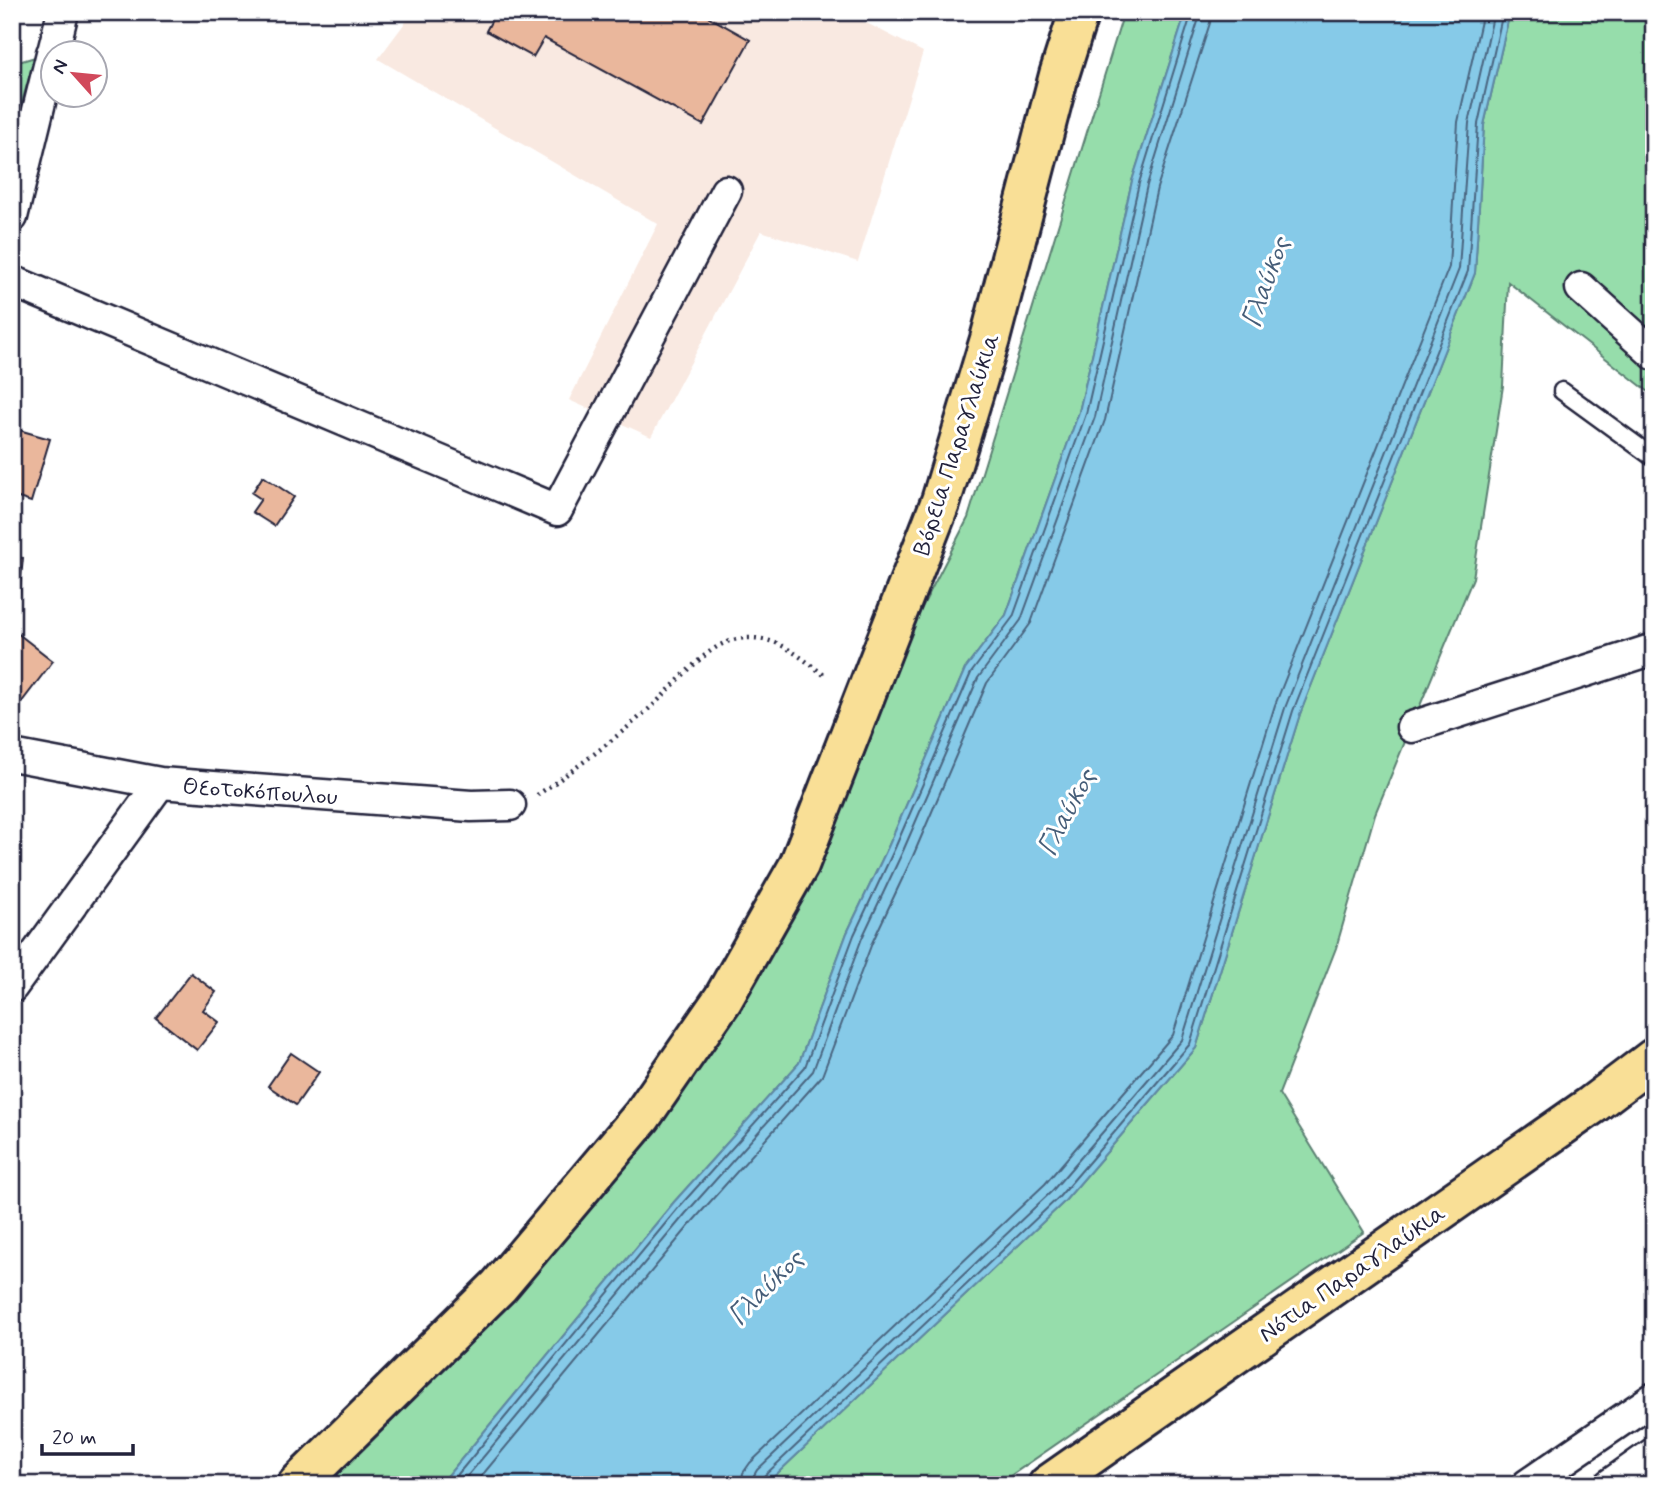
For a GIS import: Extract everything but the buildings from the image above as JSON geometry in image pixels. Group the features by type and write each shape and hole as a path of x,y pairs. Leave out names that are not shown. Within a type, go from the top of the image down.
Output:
{"main road":[{"name":"Βόρεια Παραγλαύκια","path":"297,1485 499,1286 642,1116 723,999 799,865 941,501 990,339 1059,75 1079,12"},
{"name":"Νότια Παραγλαύκια","path":"1048,1485 1654,1058"}],"street":[{"path":"56,38 62,12"},
{"path":"12,217 39,108"},
{"path":"12,281 557,510 726,191"},
{"path":"1581,288 1654,354"},
{"path":"1412,727 1654,649"},
{"name":"Θεοτοκόπουλου","path":"12,755 160,783 471,806 510,805"},
{"path":"12,987 160,783"},
{"path":"1527,1485 1654,1398"},
{"path":"1609,1485 1654,1453"}],"lane":[{"path":"1562,391 1654,458"}],"path":[{"path":"510,805 533,797 580,766 651,707 715,648 734,640 783,644 824,675"}],"shaded area":[{"path":"413,12 845,12 923,52 858,262 761,231 651,437 569,400 658,224 378,59"}],"green space":[{"path":"1124,12 1186,12 1132,181 1079,412 1006,615 965,669 889,845 847,933 799,1063 674,1202 440,1485 312,1485 689,1060 968,518"},
{"path":"1510,12 1654,12 1654,396 1508,282 1503,386 1473,578 1375,814 1336,948 1279,1094 1364,1232 997,1485 765,1485 1064,1202 1196,1048 1300,714 1475,273 1484,125"},
{"path":"35,57 12,136 12,64"}],"water":[{"name":"Γλαύκος","path":"1186,12 1510,12 1484,125 1475,273 1300,714 1196,1048 1064,1202 765,1485 440,1485 674,1202 799,1063 847,933 889,845 965,669 1006,615 1079,412 1132,181"}]}
